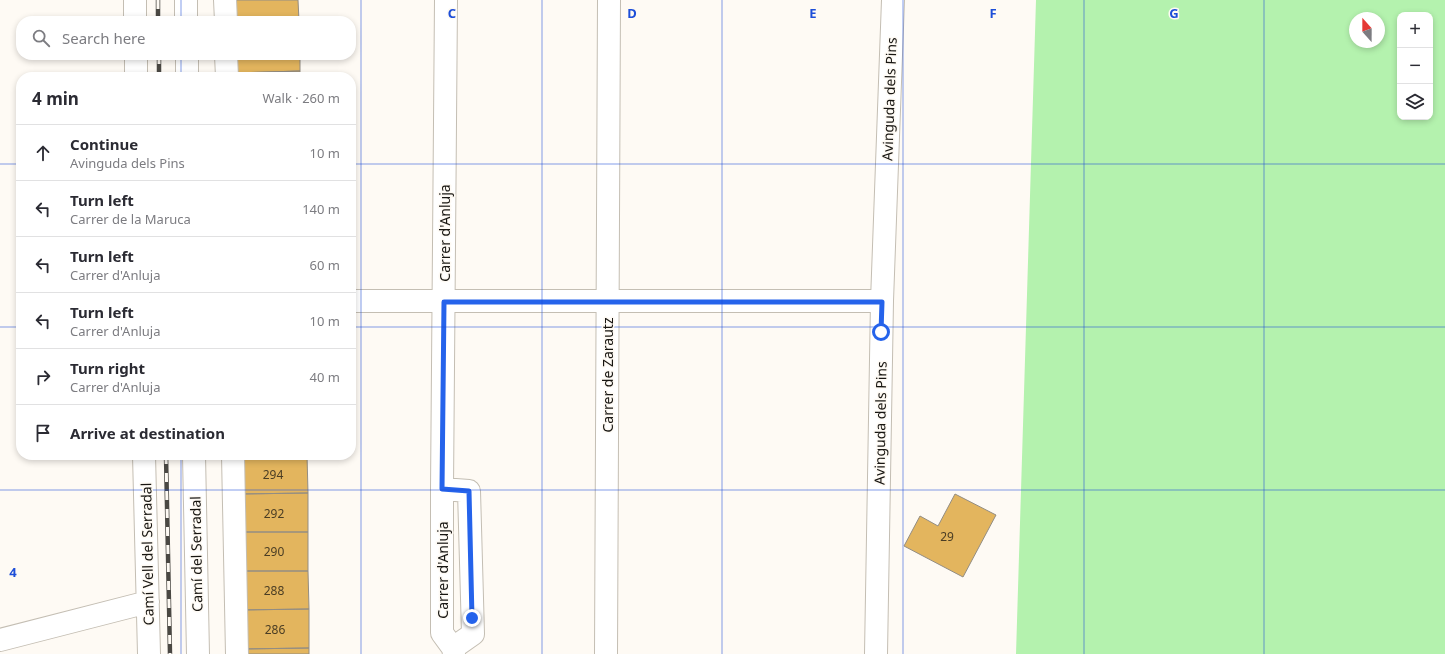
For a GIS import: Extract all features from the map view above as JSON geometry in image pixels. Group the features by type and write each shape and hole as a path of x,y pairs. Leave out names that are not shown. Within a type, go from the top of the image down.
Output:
{"street":[{"path":"135,0 135,16"},
{"path":"186,0 186,16"},
{"path":"225,0 226,16"},
{"name":"Carrer d'Anluja","path":"442,489 469,491 472,634 453,651 442,633 442,489 446,0"},
{"name":"Carrer de Zarautz","path":"606,654 609,0"},
{"name":"Avinguda dels Pins","path":"876,654 882,302 893,0"},
{"path":"136,60 136,72"},
{"path":"187,60 187,72"},
{"path":"226,60 227,72"},
{"path":"356,301 882,302"},
{"name":"Camí Vell del Serradal","path":"144,460 149,654"},
{"name":"Camí del Serradal","path":"194,460 198,654"},
{"path":"233,460 237,654"},
{"path":"0,640 148,602"}],"green space":[{"path":"1036,0 1445,0 1445,654 1016,654"}],"building":[{"path":"233,0 298,0 299,16 233,16"},
{"path":"235,60 300,60 300,71 235,72"},
{"path":"300,71 300,72 268,72"},
{"path":"239,460 307,460 308,493 239,494"},
{"path":"308,493 308,532 239,532 239,494"},
{"path":"955,494 996,515 963,577 904,546 920,516 938,526"},
{"path":"239,532 308,532 308,571 240,571"},
{"path":"240,571 308,571 309,609 240,610"},
{"path":"309,609 309,648 241,649 240,610"},
{"path":"309,648 309,654 241,654 241,649"}],"railway":[{"path":"158,0 158,16"},
{"path":"159,60 159,72"},
{"path":"166,460 170,654"}],"route":[{"path":"472,618 469,491 442,489 444,302 882,302 881,332"}]}
